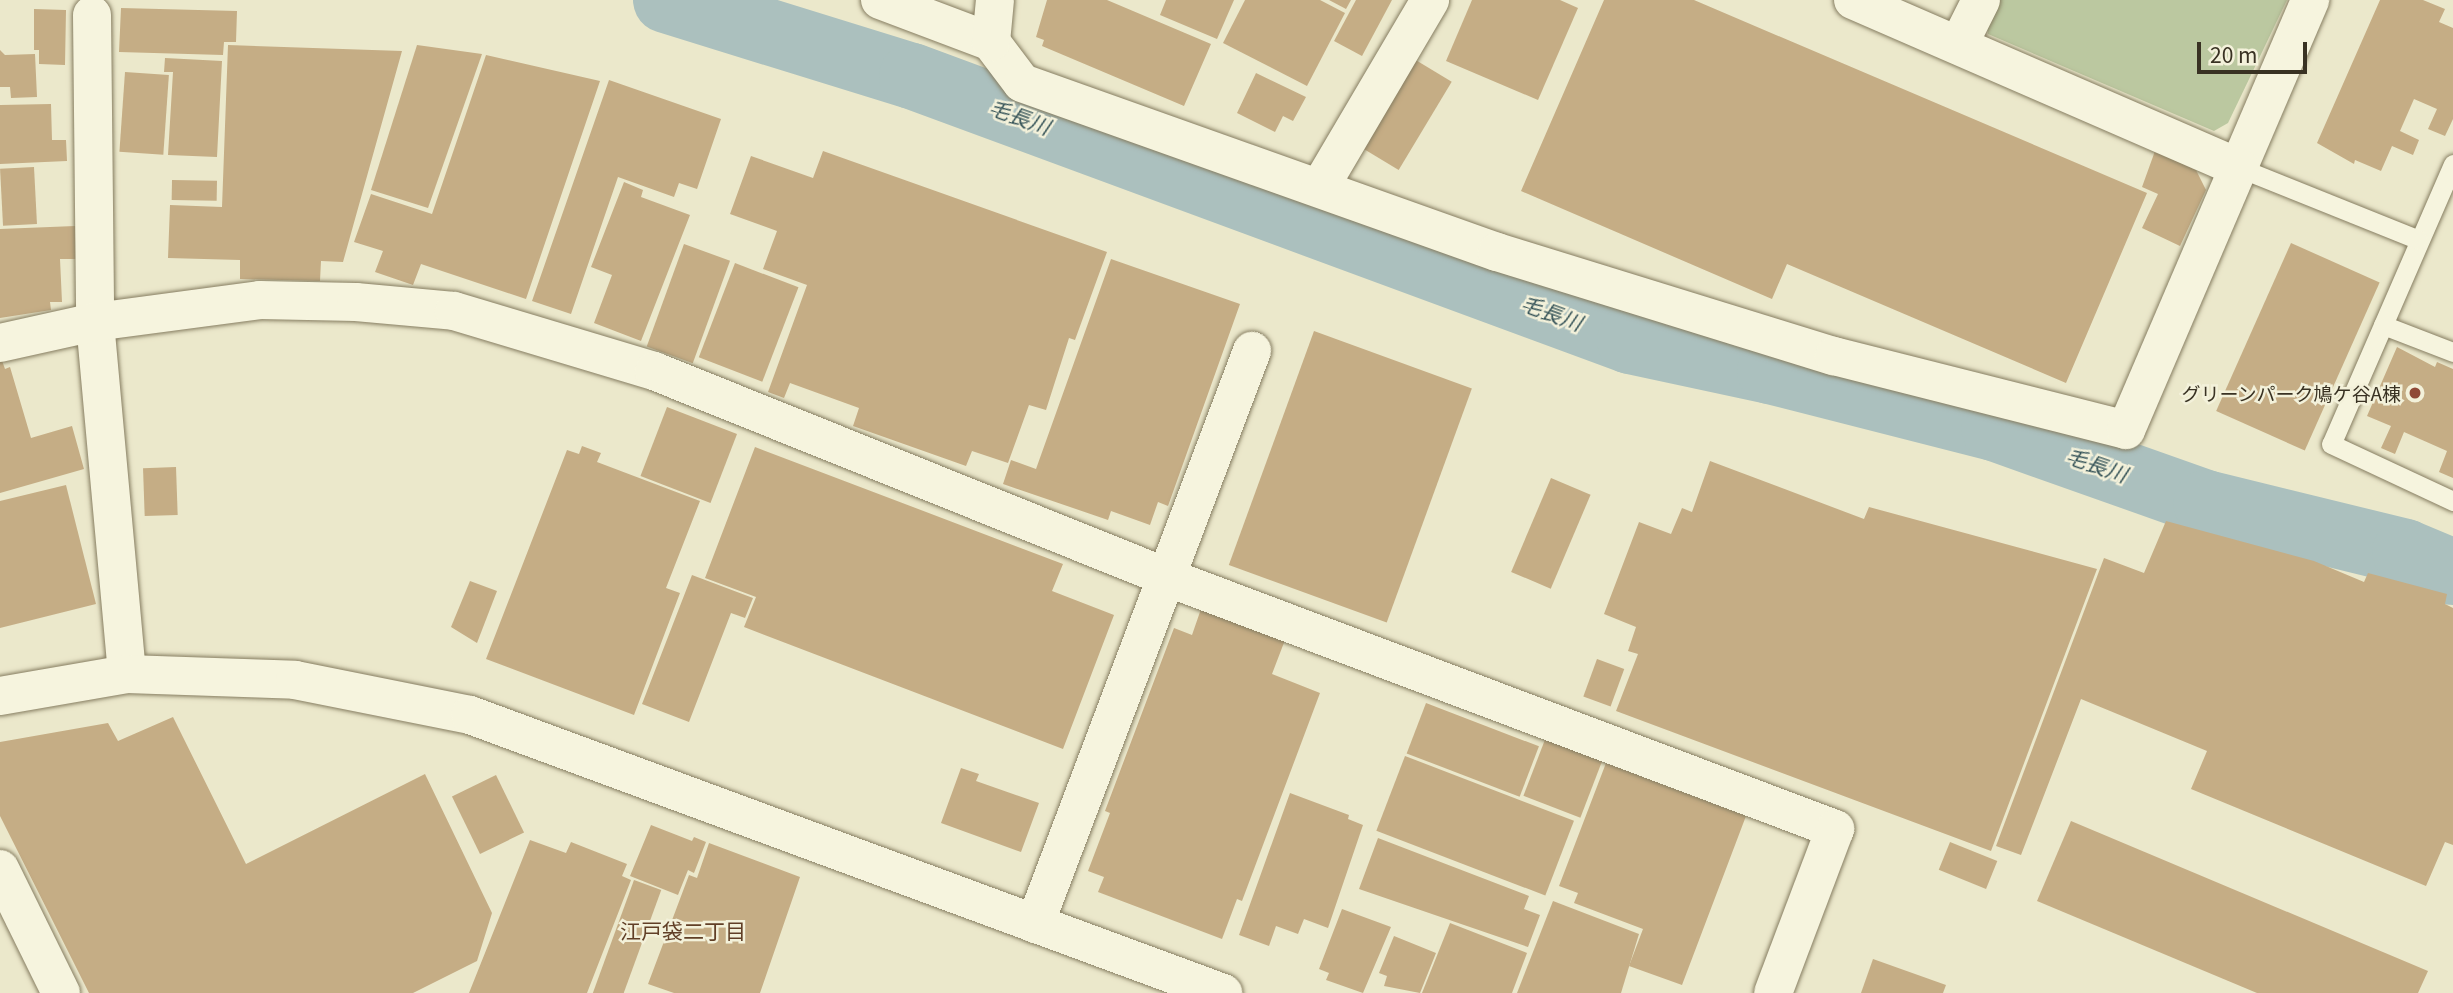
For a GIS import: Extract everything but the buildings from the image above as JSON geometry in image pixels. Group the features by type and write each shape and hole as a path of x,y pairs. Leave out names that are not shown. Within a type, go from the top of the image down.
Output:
{"street":[{"path":"880,0 991,42 1022,83 1497,252 1834,356 2126,430 2310,0"},
{"path":"991,42 995,0"},
{"path":"1320,187 1430,0"},
{"path":"1853,0 2240,168"},
{"path":"1959,44 1981,0"},
{"path":"92,15 95,321 127,674"},
{"path":"0,343 95,321 260,300 356,302 454,311 654,371 1169,578 1835,829 1773,993"},
{"path":"1035,924 1169,578 1252,351"},
{"path":"0,696 127,674 295,680 470,715 1223,993"},
{"path":"0,869 61,993"}],"lane":[{"path":"2453,164 2417,239 2331,444 2453,500"},
{"path":"2240,168 2417,239"},
{"path":"2382,325 2453,352"}],"green space":[{"path":"1994,0 2287,0 2228,123 2214,131 1988,34 1986,17"}],"waterway":[{"name":"毛長川","path":"666,0 912,76 1630,341 1770,371 1994,428 2206,503 2405,552 2453,572"}],"place":[{"name":"グリーンパーク鳩ケ谷A棟","path":"2415,393"}],"district":[{"name":"江戸袋二丁目","path":"683,930"}]}
